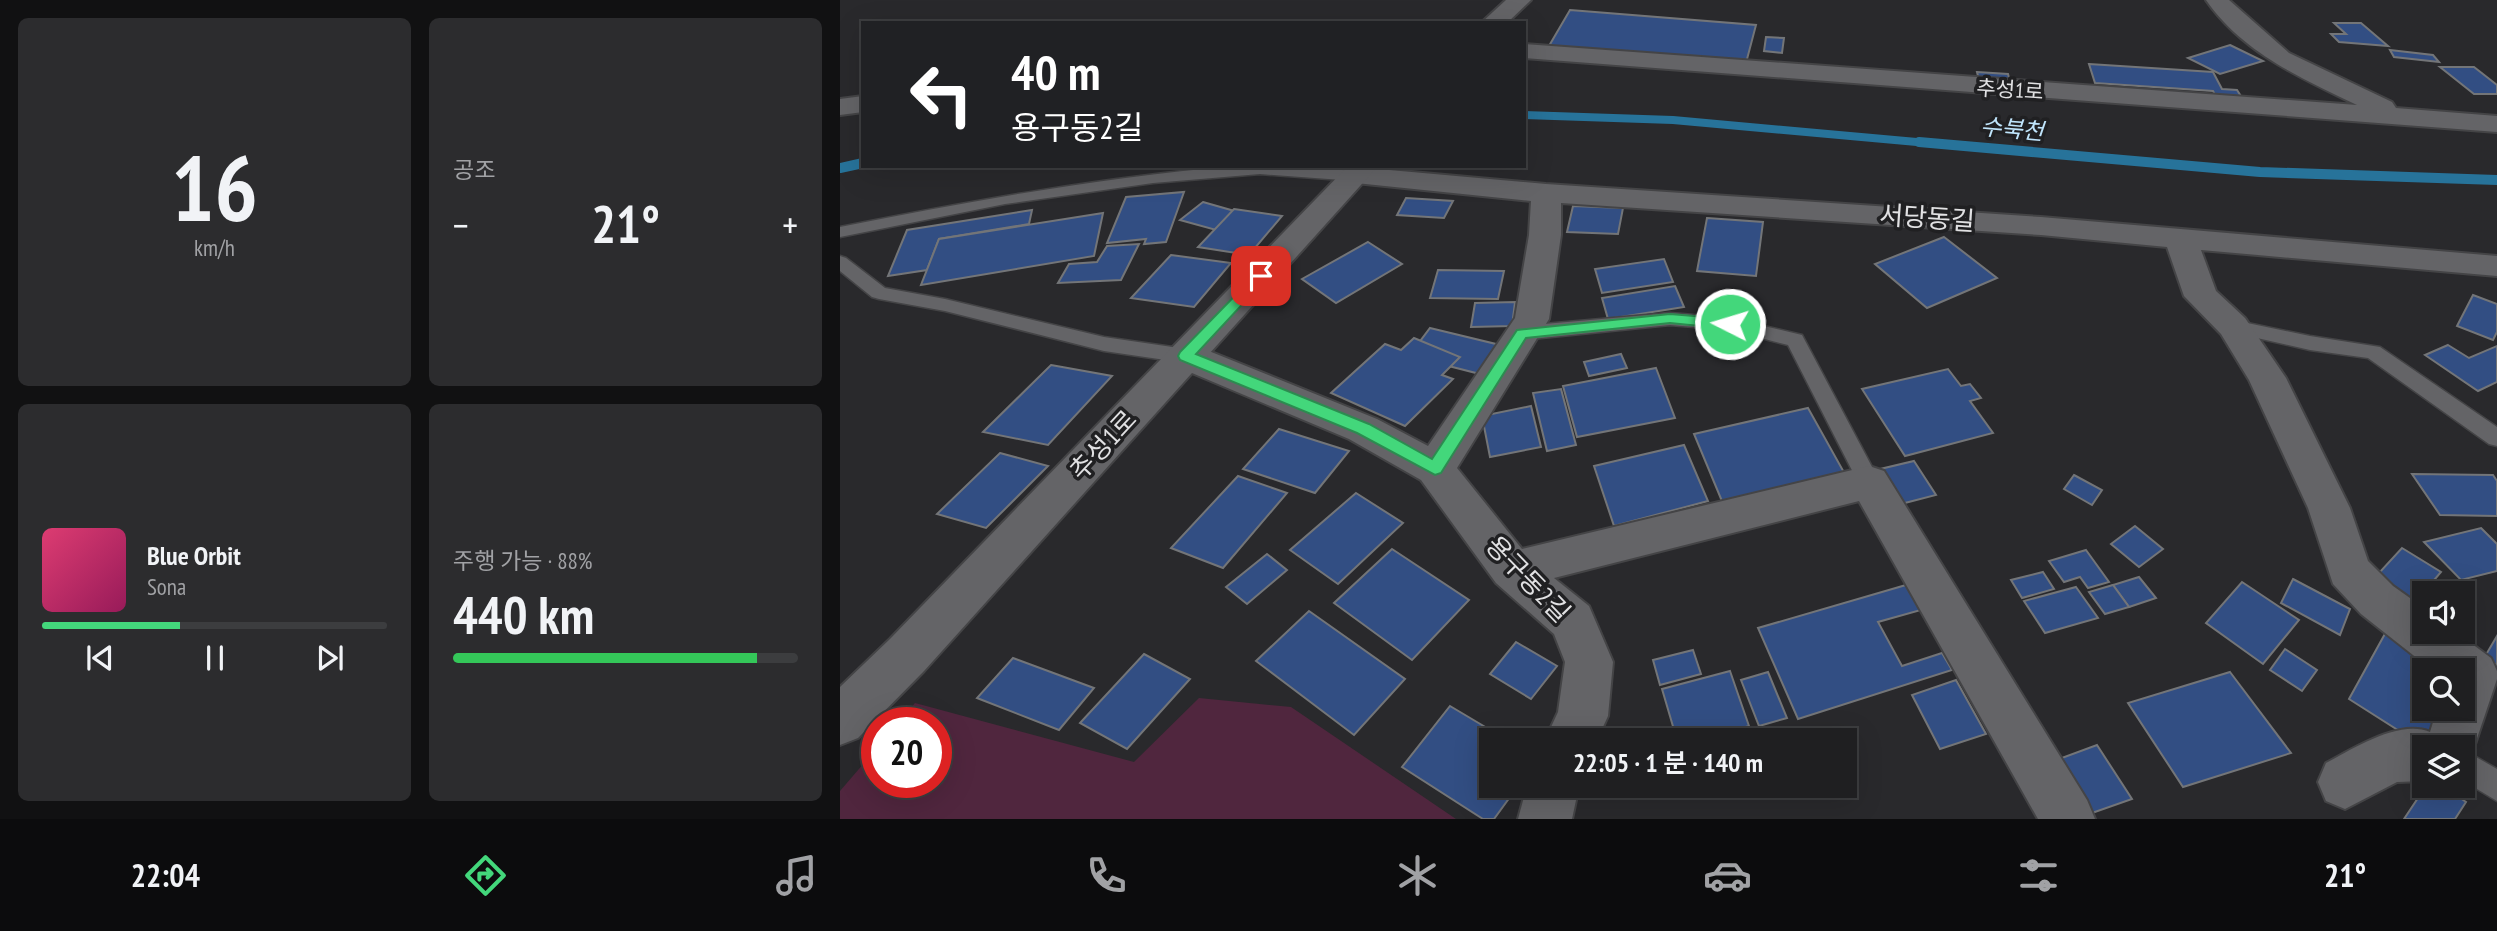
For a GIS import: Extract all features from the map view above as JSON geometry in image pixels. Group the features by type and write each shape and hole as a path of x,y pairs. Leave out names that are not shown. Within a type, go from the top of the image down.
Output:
{"street":[{"path":"1495,21 1520,0"},
{"path":"2217,0 2280,58 2374,102 2395,117"},
{"name":"추성1로","path":"1526,51 2497,124"},
{"path":"840,107 861,104"},
{"name":"추성1로","path":"840,722 917,645 1360,171"},
{"name":"서당동길","path":"1360,171 1546,193 1909,216 2497,266"},
{"path":"1435,469 1532,319 1545,235 1546,193"},
{"path":"2180,240 2202,296 2233,326 2267,378 2329,508 2349,571 2377,600 2474,674 2454,735"},
{"path":"2420,259 2497,292"},
{"name":"용구동2길","path":"1186,356 1363,429 1435,469 1512,570 1572,621 1589,662 1583,716 1577,728"},
{"path":"1512,570 1869,482 2068,819"},
{"path":"2345,782 2392,757 2412,756"},
{"path":"1545,819 1549,798"}],"lane":[{"path":"840,232 1005,199 1153,178 1260,169 1360,171"},
{"path":"840,262 879,293 968,310 1104,344 1186,356"},
{"path":"1522,333 1670,318 1730,324 1795,340 1869,482"},
{"path":"2233,326 2311,343 2373,352 2497,438"},
{"path":"2475,772 2497,786"}],"shaded area":[{"path":"1199,698 1291,707 1456,819 840,819 840,791 861,767 861,798 952,798 952,713 1134,762"},
{"path":"915,703 930,707 912,707"}],"building":[{"path":"1570,10 1756,25 1746,63 1549,46"},
{"path":"2334,23 2361,23 2388,46 2339,42 2331,34 2346,34"},
{"path":"1766,37 1784,38 1782,53 1764,51"},
{"path":"2230,45 2263,61 2220,74 2188,58"},
{"path":"2390,50 2433,55 2439,62 2394,57"},
{"path":"2089,64 2213,72 2222,89 2237,90 2244,101 2218,100 2213,91 2095,83"},
{"path":"2440,67 2474,67 2497,85 2497,94 2474,94"},
{"path":"1977,72 2008,74 2011,85 1980,84"},
{"path":"1184,192 1166,242 1144,244 1146,239 1107,243 1126,197"},
{"path":"1406,198 1453,201 1444,218 1397,215"},
{"path":"1203,202 1238,212 1216,230 1180,220"},
{"path":"1573,206 1623,208 1618,234 1567,232"},
{"path":"1234,209 1282,216 1249,255 1198,247"},
{"path":"1032,210 1029,224 939,239 927,270 888,276 907,230"},
{"path":"1103,213 1094,256 921,285 939,239"},
{"path":"1707,218 1763,222 1756,276 1697,271"},
{"path":"1944,237 1997,278 1927,308 1875,264"},
{"path":"1368,242 1402,264 1336,303 1302,279"},
{"path":"1139,244 1121,280 1058,283 1069,264 1097,262 1107,246"},
{"path":"1171,255 1231,263 1194,307 1131,298"},
{"path":"1664,259 1673,282 1602,293 1595,269"},
{"path":"1438,270 1504,271 1498,299 1430,298"},
{"path":"1675,286 1684,307 1608,319 1602,298"},
{"path":"2473,295 2497,304 2497,332 2493,340 2457,326"},
{"path":"1515,302 1512,326 1471,327 1475,303"},
{"path":"1430,328 1500,345 1480,374 1409,356"},
{"path":"1414,338 1460,357 1442,375 1453,379 1405,426 1331,393 1385,344 1401,350"},
{"path":"2448,345 2469,358 2497,346 2497,382 2478,391 2425,355"},
{"path":"1621,354 1627,368 1589,376 1584,362"},
{"path":"1051,365 1112,376 1048,445 983,432"},
{"path":"1656,368 1675,418 1577,437 1563,386"},
{"path":"1948,369 1961,386 1970,384 1981,398 1970,401 1993,433 1905,456 1862,389"},
{"path":"1561,389 1576,445 1547,451 1533,393"},
{"path":"1531,406 1541,447 1490,457 1482,416"},
{"path":"1808,408 1846,476 1724,506 1694,434"},
{"path":"1279,429 1349,451 1315,493 1243,469"},
{"path":"1684,445 1708,501 1614,526 1594,466"},
{"path":"1000,453 1048,466 986,528 937,514"},
{"path":"1914,461 1936,495 1897,505 1876,470"},
{"path":"2412,474 2493,475 2497,481 2497,516 2440,515"},
{"path":"2074,475 2102,490 2092,505 2064,489"},
{"path":"1238,476 1287,493 1223,568 1171,548"},
{"path":"1356,493 1403,523 1338,584 1290,550"},
{"path":"2135,526 2163,549 2139,567 2111,544"},
{"path":"2481,528 2497,544 2497,571 2461,580 2424,542"},
{"path":"2402,548 2441,572 2433,581 2412,581 2412,606 2406,613 2367,586"},
{"path":"1392,549 1469,600 1412,660 1334,603"},
{"path":"2086,550 2109,582 2088,588 2080,577 2064,582 2049,561"},
{"path":"1267,554 1287,570 1247,604 1226,587"},
{"path":"2043,572 2054,589 2022,598 2011,580"},
{"path":"2139,577 2156,598 2129,607 2113,585"},
{"path":"2293,579 2350,609 2340,635 2281,603"},
{"path":"2242,582 2299,620 2263,664 2206,623"},
{"path":"1906,585 1921,610 1878,622 1902,666 1942,653 1952,670 1798,719 1758,628"},
{"path":"2113,585 2129,607 2105,614 2089,592"},
{"path":"2076,587 2098,618 2045,633 2024,601"},
{"path":"1309,611 1405,679 1354,735 1256,661"},
{"path":"2386,632 2430,658 2412,658 2412,721 2435,721 2428,735 2412,735 2412,739 2349,699"},
{"path":"2497,636 2497,665 2484,658"},
{"path":"1516,642 1557,666 1531,699 1490,674"},
{"path":"2285,649 2317,670 2302,691 2270,670"},
{"path":"1693,650 1701,674 1660,685 1653,660"},
{"path":"1144,654 1190,679 1127,749 1080,723"},
{"path":"1013,658 1094,688 1059,730 977,698"},
{"path":"1730,671 1749,726 1673,728 1662,689"},
{"path":"1768,672 1787,718 1759,726 1741,680"},
{"path":"2230,672 2291,753 2183,787 2128,703"},
{"path":"1956,680 1986,734 1940,749 1912,695"},
{"path":"1450,706 1487,728 1479,728 1479,798 1509,798 1494,819 1483,819 1402,767"},
{"path":"2097,745 2132,799 2092,813 2059,759"},
{"path":"2418,798 2460,798 2466,802 2455,819 2404,819"}],"waterway":[{"name":"수북천","path":"1526,115 1673,120 1939,144"},
{"name":"수북천","path":"1919,142 2260,172 2497,180"},
{"name":"수북천","path":"840,168 861,163"}],"route":[{"path":"1261,276 1186,356 1363,429 1435,469 1522,333 1670,318 1730,324"}]}
